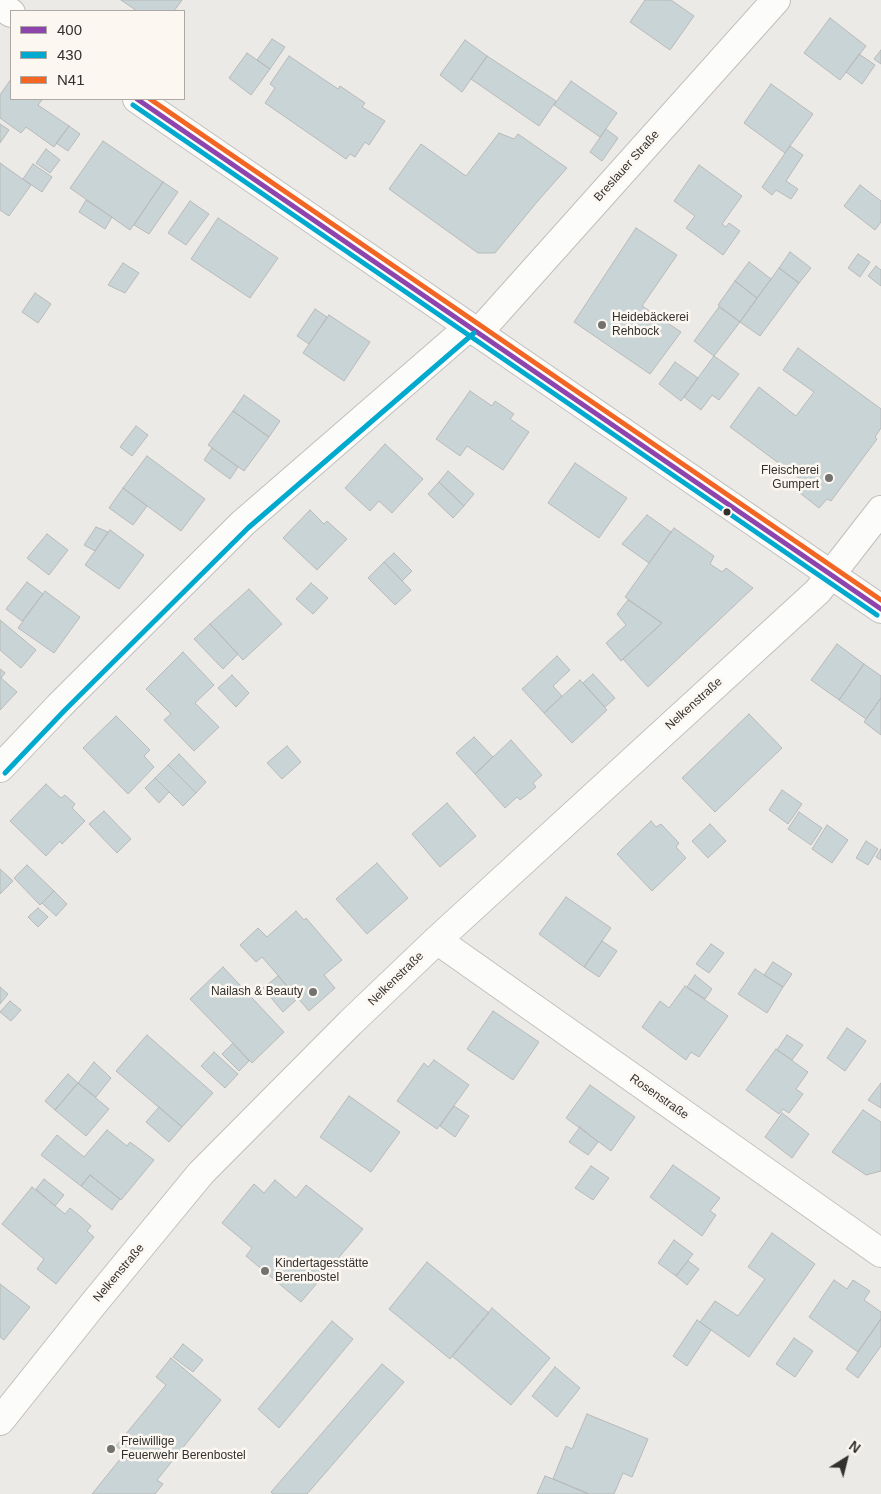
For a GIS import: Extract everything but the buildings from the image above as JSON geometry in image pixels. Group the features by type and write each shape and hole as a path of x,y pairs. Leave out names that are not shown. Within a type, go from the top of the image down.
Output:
{"street":[{"name":"Breslauer Straße","path":"0,768 60,705 243,523 474,330 765,3"},
{"path":"138,100 881,609"},
{"name":"Nelkenstraße","path":"0,1420 201,1174 350,1023 437,940 818,591 881,510"},
{"name":"Rosenstraße","path":"437,940 881,1253"}],"transit line":[{"name":"400","path":"138,100 881,609"},
{"name":"N41","path":"151,100 881,600"},
{"name":"430","path":"133,105 877,615"},
{"name":"430","path":"5,773 65,710 248,528 474,333"}],"place":[{"name":"Heidebäckerei Rehbock","path":"602,325"},
{"name":"Fleischerei Gumpert","path":"829,478"},
{"name":"Nailash & Beauty","path":"313,992"},
{"name":"Kindertagesstätte Berenbostel","path":"265,1271"},
{"name":"Freiwillige Feuerwehr Berenbostel","path":"111,1449"}]}
